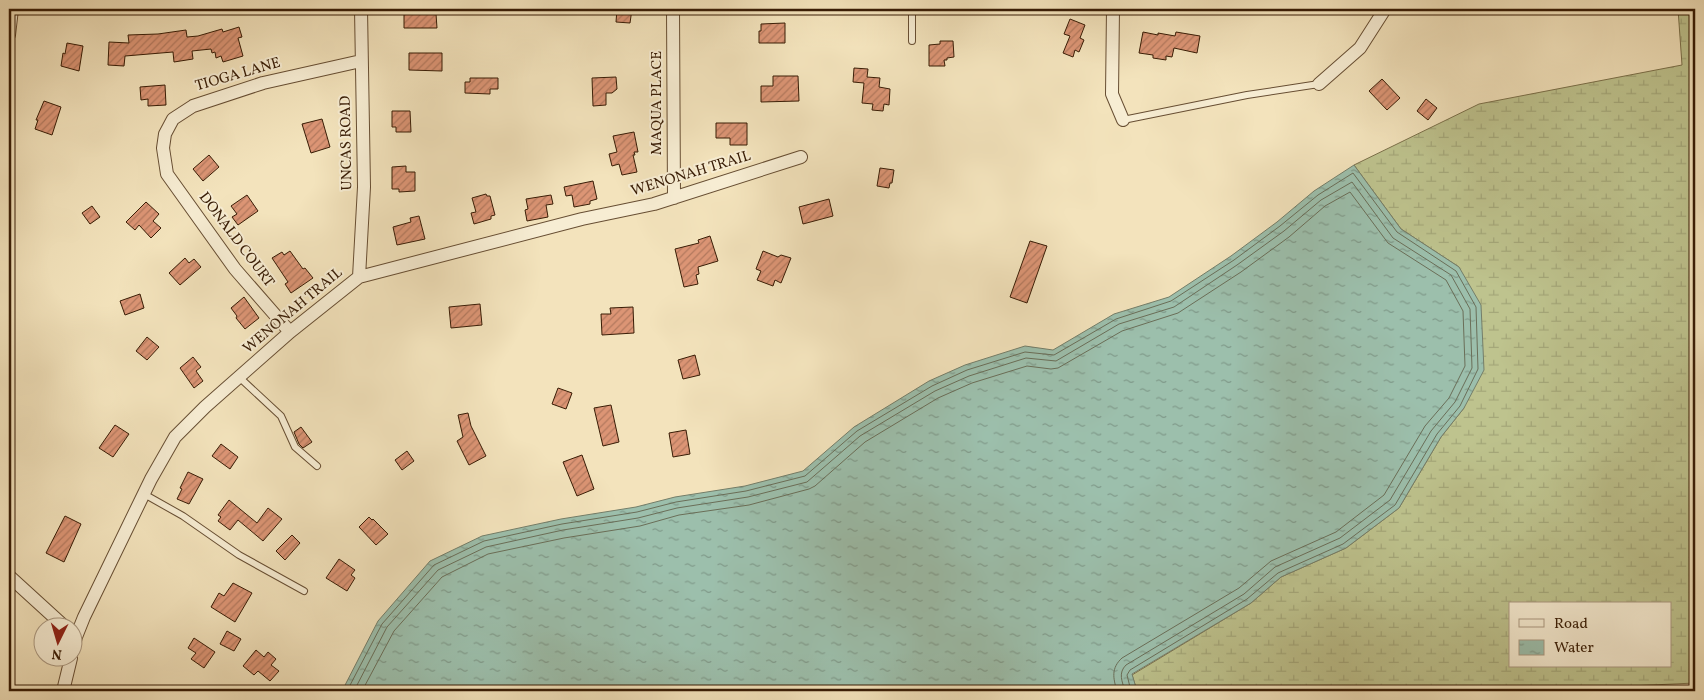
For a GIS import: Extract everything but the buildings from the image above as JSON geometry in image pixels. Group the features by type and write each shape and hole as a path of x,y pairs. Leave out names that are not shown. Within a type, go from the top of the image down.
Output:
{"street":[{"path":"9,35 12,9"},
{"name":"UNCAS ROAD","path":"359,277 364,187 361,9"},
{"name":"MAQUA PLACE","path":"673,9 674,198"},
{"path":"1113,9 1112,94 1123,120"},
{"path":"1319,84 1360,48 1385,9"},
{"name":"TIOGA LANE","path":"164,162 165,134 173,119 193,106 263,83 362,61"},
{"name":"WENONAH TRAIL","path":"82,621 144,494 175,437 205,407 290,332 359,277 564,224 634,209 801,157"},
{"name":"DONALD COURT","path":"164,162 167,174 235,269 290,332"},
{"path":"9,576 55,618"},
{"path":"63,691 69,668"}],"lane":[{"path":"912,9 912,41"},
{"path":"1123,120 1247,95 1319,84"},
{"path":"239,377 281,416 295,447 318,466"},
{"path":"144,494 183,516 239,554 304,591"}],"green space":[{"path":"1678,9 1695,9 1695,683 1521,691 1137,691 1132,675 1251,603 1281,577 1346,548 1399,508 1441,437 1464,408 1459,267 1401,229 1354,165 1479,104 1682,65"}],"water":[{"path":"1354,165 1401,229 1459,267 1481,305 1484,370 1464,408 1441,437 1399,508 1346,548 1281,577 1251,603 1132,674 1137,691 342,691 378,621 430,561 482,536 561,519 636,507 675,497 745,486 803,471 854,427 929,381 965,365 1025,346 1053,350 1114,314 1169,297 1231,256 1277,222 1314,191"}]}
